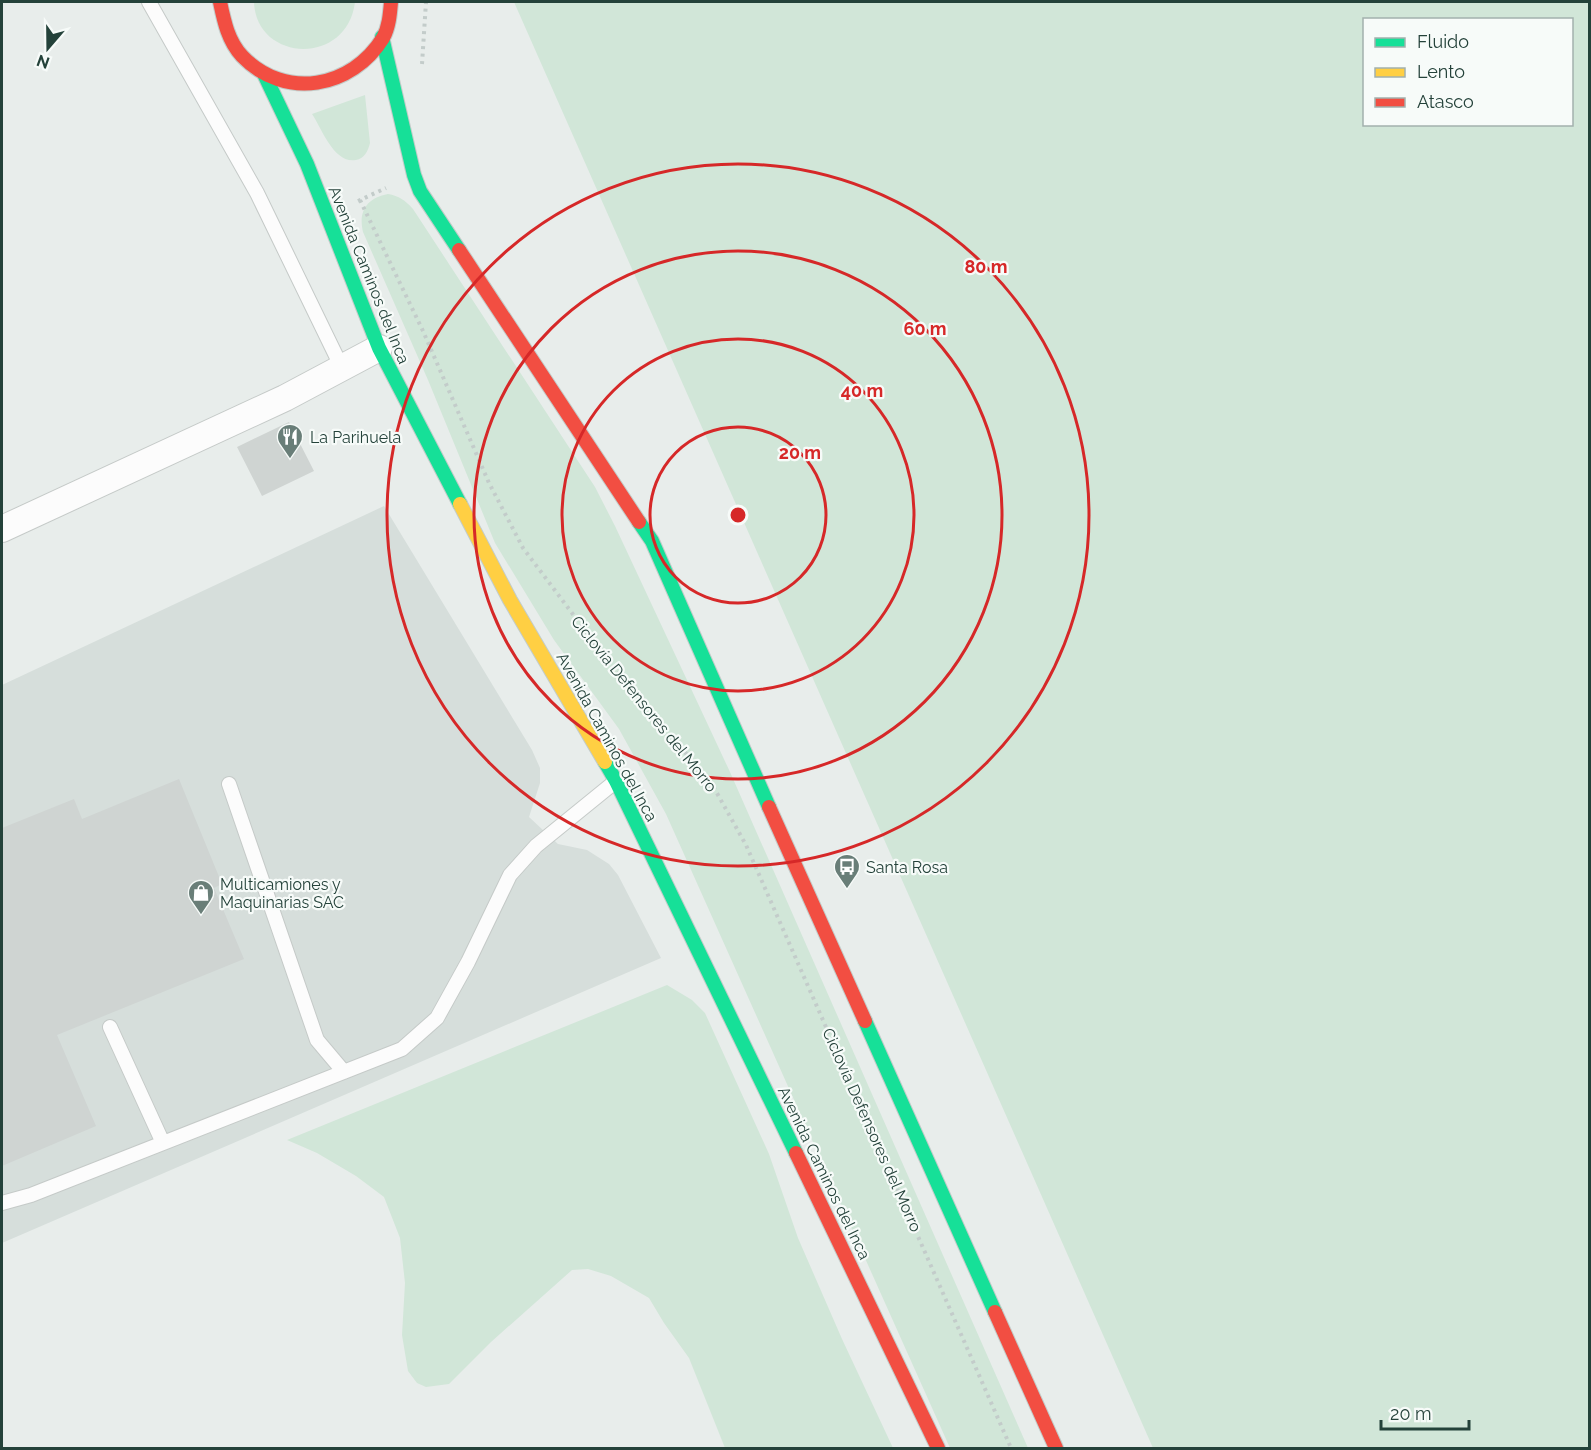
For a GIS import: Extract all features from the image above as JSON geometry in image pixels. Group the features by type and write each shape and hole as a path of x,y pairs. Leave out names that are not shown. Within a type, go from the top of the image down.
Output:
{"main road":[{"path":"220,2 221,15 229,39 244,59 264,74 290,83 318,84 344,76 366,60 382,38 389,20 391,2"},
{"path":"382,38 411,164 420,191 652,540 1056,1449"},
{"name":"Avenida Caminos del Inca","path":"264,74 307,165 379,348 510,600 616,781 938,1449"}],"street":[{"path":"2,529 285,398 379,348"}],"lane":[{"path":"149,2 257,193 342,368"},
{"path":"2,1203 31,1195 402,1049 438,1018 510,875 536,846 616,781"},
{"path":"229,784 317,1040 344,1072"},
{"path":"110,1028 163,1143"}],"path":[{"name":"Ciclovía Defensores del Morro","path":"360,200 423,331 489,483 523,548 624,682 713,786 746,845 1011,1449"}],"shaded area":[{"path":"384,506 532,750 540,768 540,783 529,817 558,844 587,850 609,864 618,875 661,958 2,1243 2,685"}],"green space":[{"path":"254,2 355,2 348,23 336,38 320,46 302,49 285,46 270,36 259,22"},
{"path":"514,2 1589,2 1589,1448 1153,1448"},
{"path":"365,95 370,143 367,152 361,158 348,160 335,151 312,114"},
{"path":"388,194 402,199 413,209 595,487 615,526 730,772 1028,1448 950,1448 666,814 619,729 554,640 495,543 428,380 363,232 362,218 366,207 375,199"},
{"path":"667,985 692,1000 705,1013 769,1154 798,1238 893,1448 725,1448 689,1358 649,1298 611,1276 588,1269 572,1270 491,1342 449,1384 426,1387 417,1383 408,1371 402,1335 405,1283 400,1238 384,1197 356,1176 317,1153 287,1140"}],"building":[{"path":"289,422 314,471 262,496 237,447"},
{"path":"179,779 222,884 214,888 244,959 57,1035 96,1126 2,1166 2,828 74,799 82,819"}],"traffic: fast":[{"path":"382,37 414,175 420,191 459,250"},
{"path":"264,74 307,164 379,348 460,504"},
{"path":"639,522 652,541 769,807"},
{"path":"605,762 796,1153"},
{"path":"865,1021 995,1312"}],"traffic: slow":[{"path":"460,504 510,600 605,762"}],"traffic: jam":[{"path":"220,2 230,37 242,56 259,70 278,79 297,83 317,83 336,78 354,68 370,55 385,34 391,2"},
{"path":"459,250 639,522"},
{"path":"769,807 865,1021"},
{"path":"796,1153 938,1448"},
{"path":"995,1312 1056,1448"}],"place":[{"name":"La Parihuela","path":"290,460"},
{"name":"Santa Rosa","path":"847,890"},
{"name":"Multicamiones y Maquinarias SAC","path":"201,916"}]}
